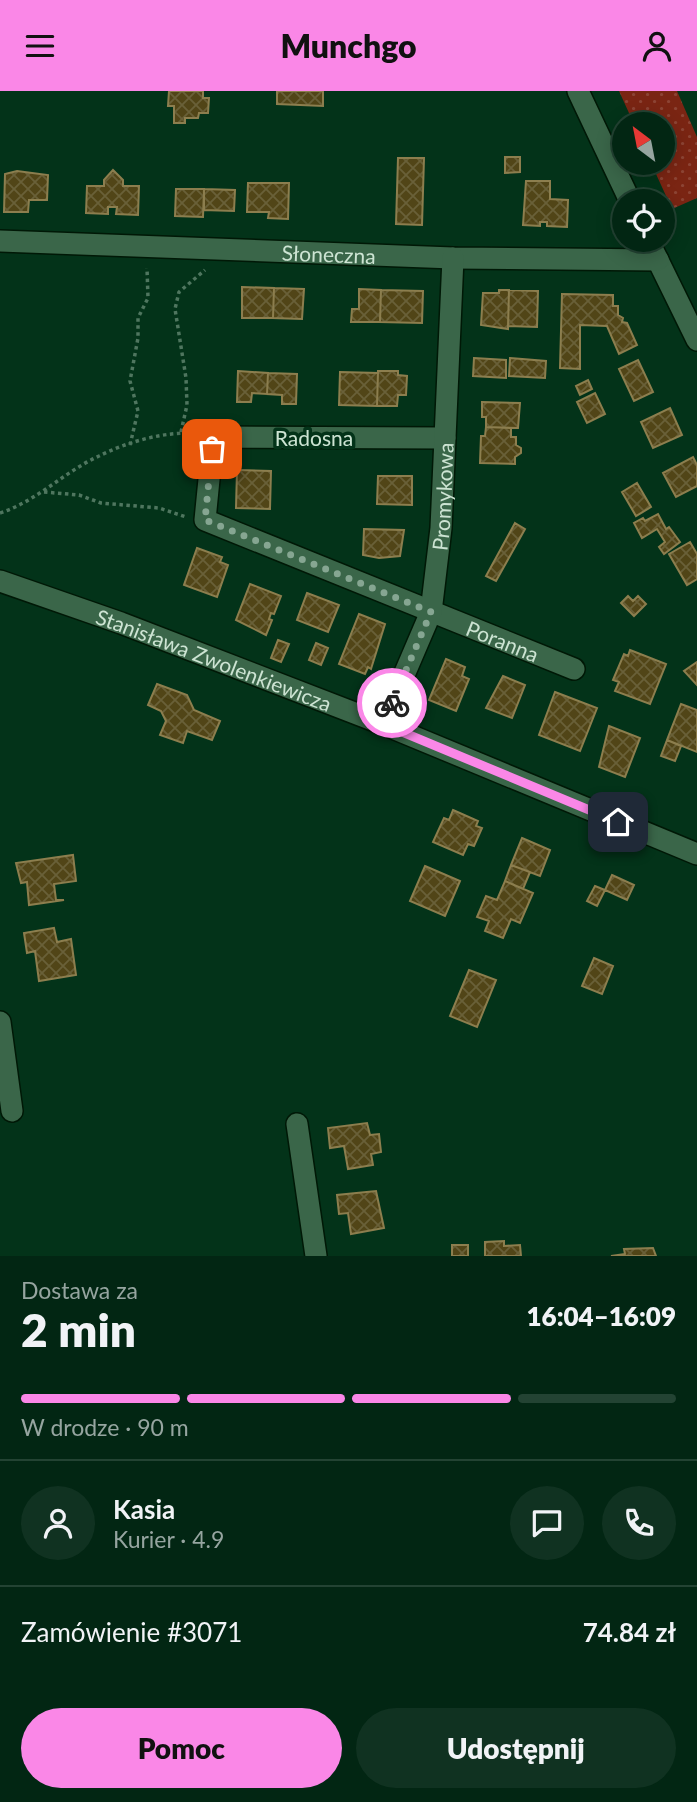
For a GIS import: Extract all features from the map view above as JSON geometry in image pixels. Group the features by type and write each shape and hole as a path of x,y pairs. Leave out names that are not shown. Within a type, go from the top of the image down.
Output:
{"street":[{"path":"586,94 625,189"},
{"name":"Słoneczna","path":"0,241 453,258 658,260"},
{"path":"654,252 697,340"},
{"name":"Promykowa","path":"383,724 431,612 441,528 453,258"},
{"path":"220,436 212,449 205,520 431,612"},
{"name":"Radosna","path":"220,436 445,438"},
{"name":"Stanisława Zwolenkiewicza","path":"0,583 121,623 383,724 697,854"},
{"name":"Poranna","path":"431,612 574,669"},
{"path":"0,1022 12,1111"},
{"path":"297,1123 317,1256"}],"path":[{"path":"130,445 138,411 130,381 136,352 138,318 148,298 145,247"},
{"path":"181,432 187,405 186,378 175,309 179,292 202,274 219,249"},
{"path":"0,513 19,507 98,456 181,432 220,436"},
{"path":"41,492 79,495 101,503 159,508 205,520"}],"shaded area":[{"path":"619,91 677,91 697,137 697,198 675,208 675,189 663,189 656,175 676,175 676,112 629,112"}],"building":[{"path":"169,91 203,91 203,98 209,98 208,113 199,113 198,118 185,118 185,123 174,123 174,106 168,106"},
{"path":"277,91 323,91 323,106 277,104"},
{"path":"505,157 520,157 520,172 505,173"},
{"path":"398,158 424,158 422,225 396,224"},
{"path":"113,170 123,180 123,186 139,186 138,215 116,214 117,207 108,207 108,214 86,213 87,186 104,186 104,180"},
{"path":"17,171 48,175 47,200 29,200 28,212 4,212 5,174"},
{"path":"526,181 550,181 550,199 568,200 567,227 547,226 547,222 540,222 540,226 523,225"},
{"path":"248,183 289,183 288,219 268,218 269,212 247,212"},
{"path":"176,189 204,189 203,217 175,216"},
{"path":"204,189 235,190 234,211 204,210"},
{"path":"242,287 274,288 273,318 242,318"},
{"path":"274,288 304,289 302,319 273,318"},
{"path":"359,289 381,290 380,322 351,322 352,309 359,309"},
{"path":"381,290 423,291 422,323 380,322"},
{"path":"499,290 509,290 508,329 481,325 483,293 499,293"},
{"path":"509,290 538,291 537,327 508,326"},
{"path":"562,294 613,295 613,306 618,306 618,315 623,318 622,322 627,323 637,345 619,354 607,326 580,325 580,369 560,368"},
{"path":"474,358 506,360 506,378 473,376"},
{"path":"510,358 546,361 545,378 509,376"},
{"path":"638,360 653,392 634,401 619,369"},
{"path":"238,371 268,373 267,394 252,393 251,402 237,402"},
{"path":"378,371 398,371 398,375 407,376 406,395 398,395 397,406 377,406"},
{"path":"340,372 378,373 377,406 339,405"},
{"path":"268,373 297,374 296,404 282,404 282,395 267,394"},
{"path":"588,380 592,389 580,395 576,386"},
{"path":"595,393 605,414 587,423 577,402"},
{"path":"482,402 520,403 518,428 486,427 486,417 482,417"},
{"path":"670,408 682,435 653,448 641,422"},
{"path":"486,427 511,428 511,437 516,437 516,445 521,448 521,453 515,457 515,464 480,463 481,436 485,436"},
{"path":"693,457 697,465 697,486 676,497 663,473"},
{"path":"237,470 271,471 270,509 236,508"},
{"path":"378,476 412,476 412,505 377,504"},
{"path":"637,483 651,507 636,516 622,492"},
{"path":"658,514 666,529 669,527 680,542 664,554 659,547 665,542 657,529 642,538 634,523"},
{"path":"515,523 525,529 496,581 486,576"},
{"path":"364,529 404,530 400,556 379,558 363,555"},
{"path":"690,542 697,554 697,579 687,585 669,554"},
{"path":"197,548 222,557 220,562 228,565 217,597 184,585"},
{"path":"250,584 281,596 274,614 271,613 269,619 272,620 266,635 236,620"},
{"path":"307,593 339,605 328,632 297,620"},
{"path":"628,596 633,601 638,596 646,604 634,616 621,603"},
{"path":"359,614 385,624 371,669 368,667 365,674 339,664"},
{"path":"278,640 289,644 281,662 271,658"},
{"path":"316,643 328,648 321,665 309,660"},
{"path":"630,650 666,664 650,704 615,691 619,682 613,680 624,654 628,656"},
{"path":"446,659 465,667 462,676 469,679 456,711 429,700"},
{"path":"697,662 697,685 684,671"},
{"path":"503,676 525,685 512,718 486,708"},
{"path":"157,684 187,695 194,710 220,721 212,740 187,731 183,743 160,735 166,721 161,711 148,705"},
{"path":"555,692 597,708 580,751 539,735"},
{"path":"681,704 697,710 697,752 667,740"},
{"path":"609,726 640,738 625,777 599,767"},
{"path":"667,740 681,746 675,761 661,756"},
{"path":"453,810 478,821 476,826 482,828 474,846 468,844 463,855 433,842 444,818 449,820"},
{"path":"522,838 550,850 540,876 511,865"},
{"path":"73,855 76,881 54,884 56,900 64,900 29,905 27,882 21,883 16,863"},
{"path":"511,865 530,872 523,889 505,881"},
{"path":"425,866 460,881 445,916 410,901"},
{"path":"612,875 634,885 627,900 605,890"},
{"path":"505,881 533,893 520,923 511,919 503,938 485,931 489,921 477,917 486,896 497,900"},
{"path":"595,886 605,890 597,906 587,901"},
{"path":"54,928 57,942 71,939 76,975 39,981 35,951 27,953 24,933"},
{"path":"594,958 613,966 602,994 582,986"},
{"path":"469,970 496,980 477,1027 450,1016"},
{"path":"367,1123 370,1135 379,1134 381,1152 371,1154 373,1165 348,1169 344,1146 330,1148 328,1128"},
{"path":"376,1191 384,1228 351,1234 348,1213 339,1214 337,1195"},
{"path":"504,1241 504,1246 520,1245 521,1256 485,1256 485,1242"},
{"path":"452,1245 468,1245 468,1256 452,1256"},
{"path":"653,1248 656,1256 611,1256 625,1254 624,1249"}],"way so far":[{"path":"212,449 205,520 431,612 392,703"}],"route":[{"path":"392,703 383,724 618,822"}]}
